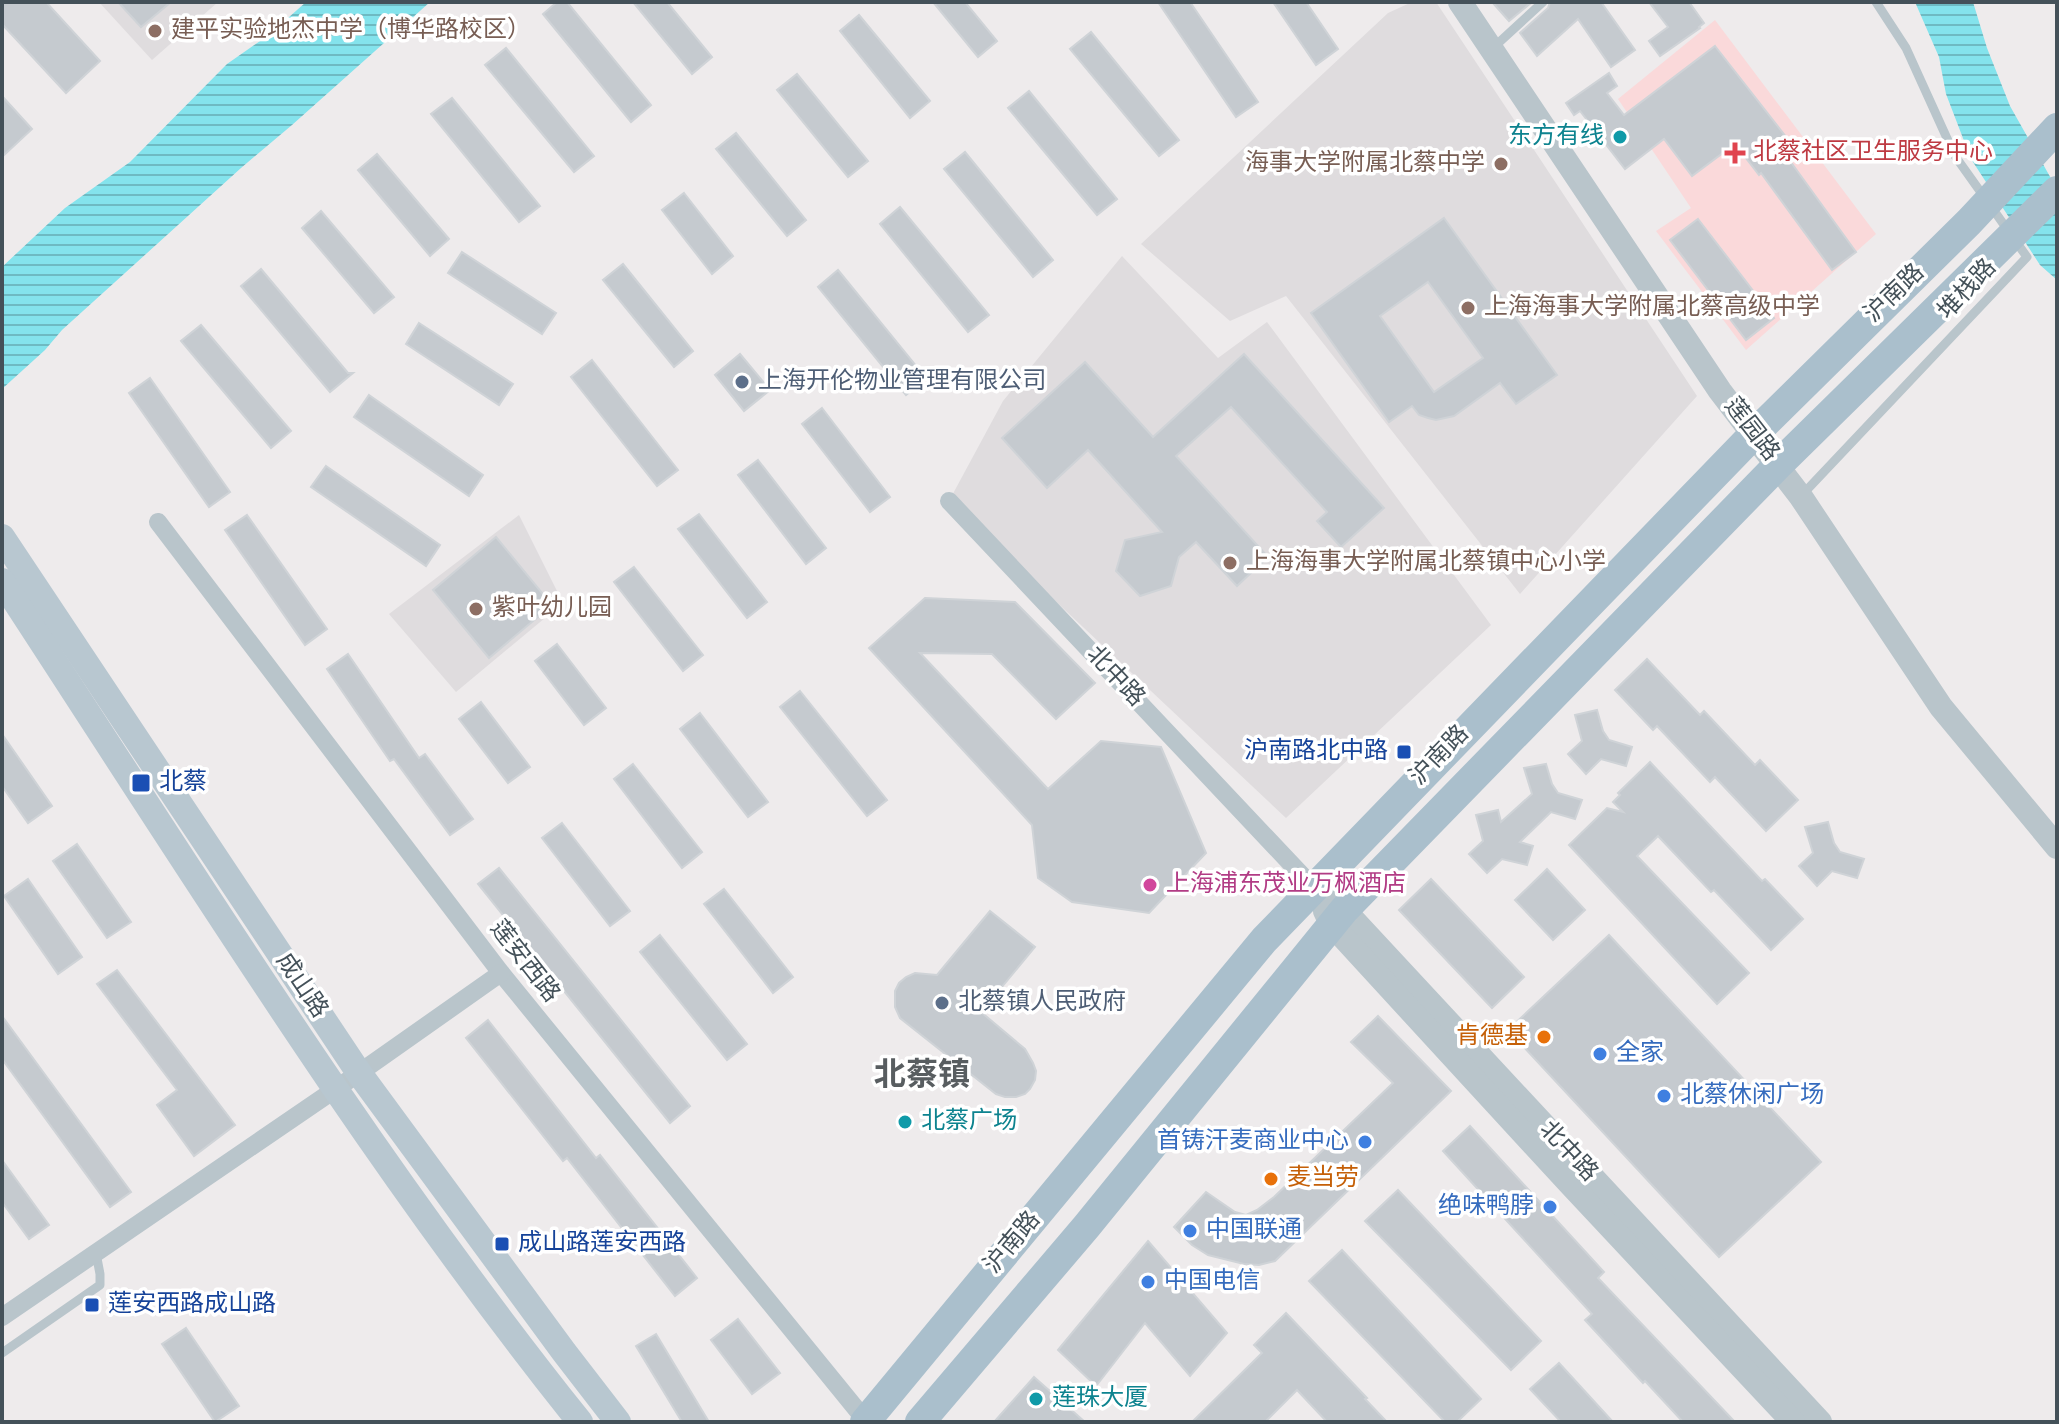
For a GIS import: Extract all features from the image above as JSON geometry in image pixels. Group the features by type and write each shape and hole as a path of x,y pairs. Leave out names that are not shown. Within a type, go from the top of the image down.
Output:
{"main road":[{"name":"沪南路","path":"866,1422 1264,940 1753,435 1969,222 2050,134"},
{"name":"沪南路","path":"920,1422 1086,1227 1337,917 1778,465 2057,191"},
{"name":"成山路","path":"2,537 359,1073 618,1422"},
{"name":"成山路","path":"2,581 335,1089 469,1276 580,1422"}],"street":[{"name":"莲园路","path":"1460,2 1720,391 1801,497 1941,707 2056,843"},
{"name":"北中路","path":"949,501 1313,887 1569,1183 1793,1422"},
{"name":"莲安西路","path":"158,522 501,973 866,1422"},
{"name":"北中路","path":"1337,917 1820,1422"},
{"path":"2,1317 501,973"}],"lane":[{"path":"1491,49 1543,2"},
{"name":"堆栈路","path":"1801,497 2027,257 1955,156 1906,48 1876,2"},
{"path":"2,1353 100,1285 96,1253"}],"shaded area":[{"name":"建平实验地杰中学（博华路校区）","path":"99,2 218,2 152,60"},
{"name":"上海海事大学附属北蔡高级中学","path":"1412,2 1436,2 1697,396 1520,594 1286,296 1230,321 1141,244 1388,13"},
{"name":"北蔡社区卫生服务中心","path":"1715,20 1876,234 1746,350 1656,231 1691,208 1618,99"},
{"name":"上海海事大学附属北蔡镇中心小学","path":"1122,256 1218,358 1267,322 1491,625 1286,818 949,501 1003,401"},
{"name":"紫叶幼儿园","path":"519,515 563,603 456,692 389,614"}],"water":[{"path":"306,2 430,2 241,168 62,330 2,389 2,267 65,208 130,162 227,64 270,34"},
{"path":"1915,2 1973,2 2010,106 2057,189 2057,280 2040,265 1971,159 1946,94 1939,57"}],"building":[{"path":"2,2 46,2 100,61 66,93 2,24"},
{"path":"118,2 171,2 141,27"},
{"path":"557,2 567,2 651,105 631,122 543,14"},
{"path":"633,2 667,2 712,57 692,74"},
{"path":"933,2 965,2 997,41 978,57"},
{"path":"1158,2 1190,2 1258,102 1236,117"},
{"path":"1273,2 1306,2 1338,49 1316,65"},
{"path":"1492,2 1532,2 1509,21"},
{"path":"1550,2 1601,2 1635,50 1611,67 1578,19 1537,56 1520,33 1548,8"},
{"path":"1649,2 1689,2 1704,23 1660,56 1649,41 1668,27"},
{"path":"859,15 930,101 910,118 840,31"},
{"path":"1091,32 1179,140 1159,156 1070,49"},
{"path":"1715,46 1794,147 1785,154 1856,252 1832,270 1761,173 1759,175 1735,144 1692,176 1664,139 1625,169 1580,111 1574,115 1566,103 1609,73 1617,86 1607,93 1624,115"},
{"path":"506,48 594,156 574,172 485,65"},
{"path":"797,74 868,161 848,177 777,90"},
{"path":"1029,91 1117,199 1097,215 1008,108"},
{"path":"2,96 32,129 2,157"},
{"path":"452,98 540,206 519,222 431,114"},
{"path":"736,133 806,220 787,236 716,149"},
{"path":"965,152 1053,260 1033,277 944,169"},
{"path":"377,154 449,239 430,256 358,170"},
{"path":"684,193 733,256 712,274 662,210"},
{"path":"900,207 989,315 968,332 880,224"},
{"path":"321,211 394,297 374,313 302,228"},
{"path":"1444,218 1557,375 1516,404 1500,383 1454,416 1436,420 1419,415 1412,406 1389,422 1311,313","holes":["1428,282 1483,358 1434,392 1380,316"]},
{"path":"1698,219 1774,318 1746,340 1670,240"},
{"path":"462,252 556,313 542,334 448,273"},
{"path":"623,264 693,351 674,367 603,280"},
{"path":"261,269 348,373 353,373 330,392 241,286"},
{"path":"838,270 926,378 906,395 818,287"},
{"path":"419,323 513,384 499,405 406,344"},
{"path":"201,325 291,431 271,448 181,341"},
{"name":"上海开伦物业管理有限公司","path":"740,354 770,390 744,411 715,375"},
{"path":"1244,354 1384,508 1341,547 1317,521 1327,512 1231,407 1176,456 1268,557 1237,586 1196,542 1179,557 1171,586 1140,596 1116,571 1125,540 1162,532 1088,450 1047,488 1002,438 1085,362 1153,437"},
{"path":"592,360 678,470 657,486 571,377"},
{"path":"150,378 230,492 209,507 129,393"},
{"path":"369,395 483,475 469,496 354,417"},
{"path":"822,408 890,497 870,512 802,424"},
{"path":"758,460 826,548 806,564 738,475"},
{"path":"326,466 440,545 426,566 311,487"},
{"path":"699,514 767,602 747,618 678,529"},
{"path":"247,515 327,629 305,645 225,530"},
{"path":"496,537 552,605 489,658 433,590"},
{"path":"634,567 703,655 683,671 614,582"},
{"path":"925,598 1015,602 1095,683 1056,719 992,654 920,653 1048,789 1101,741 1161,747 1206,853 1149,913 1072,902 1038,878 1032,825 869,648"},
{"path":"557,644 606,708 584,725 535,661"},
{"path":"348,654 419,758 425,754 473,819 450,835 394,759 390,761 327,669"},
{"path":"1647,659 1700,715 1704,711 1755,765 1760,760 1798,800 1766,831 1715,777 1710,782 1657,726 1653,730 1615,690"},
{"path":"800,691 887,800 867,816 780,707"},
{"path":"481,702 530,767 508,783 459,719"},
{"path":"1597,710 1609,740 1632,747 1626,766 1601,759 1586,774 1568,754 1582,741 1575,715"},
{"path":"700,713 768,802 748,817 680,729"},
{"path":"2,734 52,806 28,823 2,786"},
{"path":"1650,762 1762,881 1765,879 1803,919 1771,950 1658,836 1637,856 1749,973 1717,1004 1569,845 1607,808 1623,812 1613,802 1620,795 1618,793"},
{"path":"633,764 702,852 682,868 614,779"},
{"path":"1546,764 1558,793 1582,800 1575,819 1551,812 1520,842 1533,846 1527,865 1502,859 1487,873 1469,854 1483,841 1476,815 1498,810 1501,822 1532,794 1524,768"},
{"path":"1828,822 1840,852 1864,859 1857,878 1832,871 1817,886 1799,866 1813,853 1805,827"},
{"path":"562,823 630,911 610,926 542,838"},
{"path":"77,844 131,922 107,938 53,861"},
{"path":"499,868 690,1106 670,1123 478,884"},
{"path":"1547,869 1585,910 1553,940 1515,900"},
{"path":"28,879 82,957 58,974 4,896"},
{"path":"1431,879 1524,977 1492,1008 1399,910"},
{"path":"724,889 793,977 773,993 704,904"},
{"name":"北蔡镇人民政府","path":"990,911 1035,947 981,1012 1025,1049 1033,1063 1035,1080 1025,1094 1016,1097 996,1094 900,1018 895,1007 895,991 899,983 915,973 937,975"},
{"path":"660,935 747,1044 727,1060 640,952"},
{"name":"北蔡休闲广场","path":"1609,935 1821,1162 1719,1257 1508,1030"},
{"path":"117,970 235,1125 194,1156 157,1105 177,1090 97,984"},
{"path":"2,1016 131,1192 110,1207 2,1059"},
{"name":"首铸汗麦商业中心","path":"1378,1016 1451,1091 1275,1261 1259,1265 1244,1264 1208,1255 1192,1245 1174,1227 1206,1192 1235,1212 1246,1215 1257,1210 1393,1083 1351,1042"},
{"path":"488,1020 596,1158 600,1155 697,1278 675,1296 567,1158 563,1161 466,1038"},
{"path":"1470,1126 1604,1272 1598,1278 1735,1422 1683,1422 1585,1320 1592,1314 1443,1151"},
{"path":"2,1160 49,1225 29,1239 2,1202"},
{"path":"1398,1190 1541,1341 1511,1370 1365,1221"},
{"name":"中国电信","path":"1148,1241 1227,1333 1190,1376 1145,1323 1096,1386 1058,1350"},
{"path":"1342,1250 1481,1399 1457,1422 1445,1422 1309,1281"},
{"path":"1286,1313 1387,1422 1327,1422 1297,1390 1265,1422 1192,1422 1262,1353 1254,1345"},
{"path":"738,1319 780,1373 752,1394 711,1340"},
{"path":"186,1328 239,1406 215,1422 162,1344"},
{"path":"656,1334 709,1422 682,1422 636,1346"},
{"path":"1559,1363 1613,1422 1561,1422 1530,1389"},
{"name":"莲珠大厦","path":"1034,1377 1085,1422 994,1422"}],"place":[{"name":"建平实验地杰中学（博华路校区）","path":"155,31"},
{"name":"东方有线","path":"1620,137"},
{"name":"北蔡社区卫生服务中心","path":"1735,153"},
{"name":"海事大学附属北蔡中学","path":"1501,164"},
{"name":"上海海事大学附属北蔡高级中学","path":"1468,308"},
{"name":"上海开伦物业管理有限公司","path":"742,382"},
{"name":"上海海事大学附属北蔡镇中心小学","path":"1230,563"},
{"name":"紫叶幼儿园","path":"476,609"},
{"name":"沪南路北中路","path":"1404,752"},
{"name":"北蔡","path":"141,783"},
{"name":"上海浦东茂业万枫酒店","path":"1150,885"},
{"name":"北蔡镇人民政府","path":"942,1003"},
{"name":"肯德基","path":"1544,1037"},
{"name":"全家","path":"1600,1054"},
{"name":"北蔡休闲广场","path":"1664,1096"},
{"name":"北蔡广场","path":"905,1122"},
{"name":"首铸汗麦商业中心","path":"1365,1142"},
{"name":"麦当劳","path":"1271,1179"},
{"name":"绝味鸭脖","path":"1550,1207"},
{"name":"中国联通","path":"1190,1231"},
{"name":"成山路莲安西路","path":"502,1244"},
{"name":"中国电信","path":"1148,1282"},
{"name":"莲安西路成山路","path":"92,1305"},
{"name":"莲珠大厦","path":"1036,1399"}],"district":[{"name":"北蔡镇","path":"922,1077"}]}
